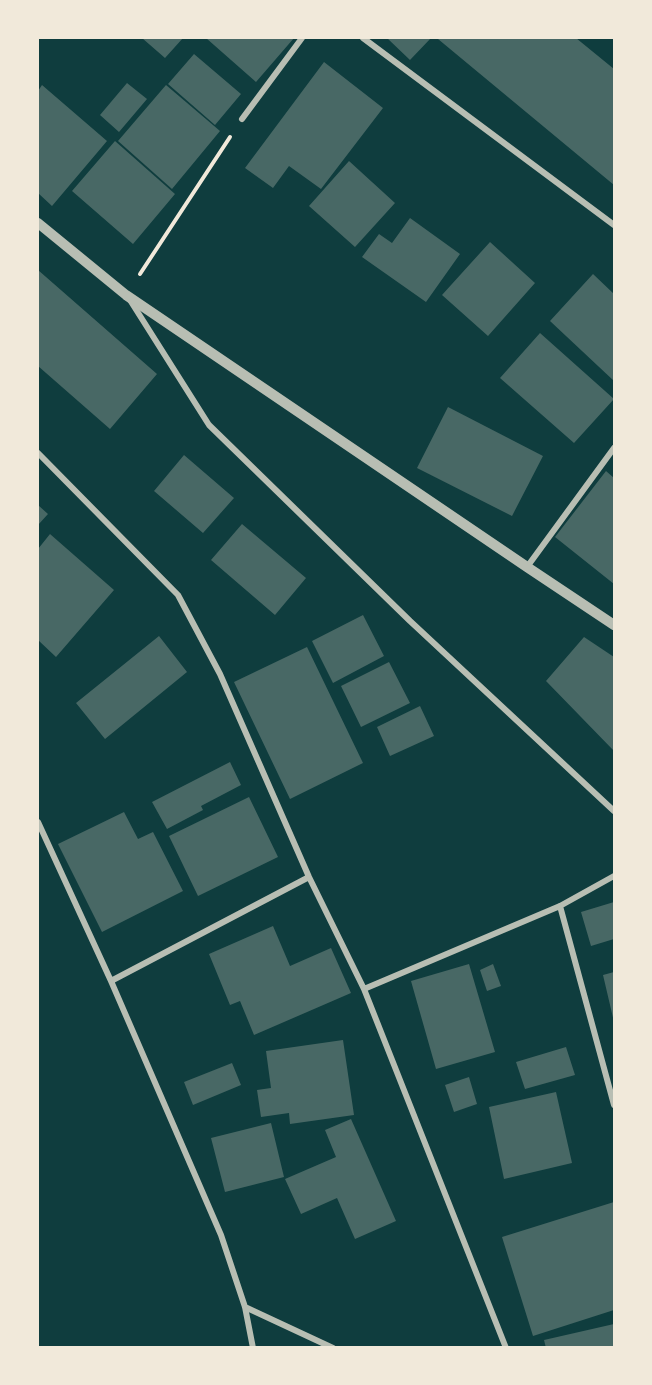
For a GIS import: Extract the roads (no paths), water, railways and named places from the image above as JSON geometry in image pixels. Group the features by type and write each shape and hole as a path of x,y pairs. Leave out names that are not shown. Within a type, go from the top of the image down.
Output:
{"street":[{"path":"242,119 302,38"},
{"path":"363,38 615,225"},
{"path":"38,223 126,295 615,625"},
{"path":"126,295 209,425 410,621 615,811"},
{"path":"527,567 615,448"},
{"path":"38,453 178,595 220,674 309,877 364,989 506,1347"},
{"path":"38,822 111,981 221,1235 245,1307 253,1347"},
{"path":"364,989 560,906 615,876"},
{"path":"111,981 309,877"},
{"path":"560,906 615,1106"},
{"path":"245,1307 333,1347"}]}
